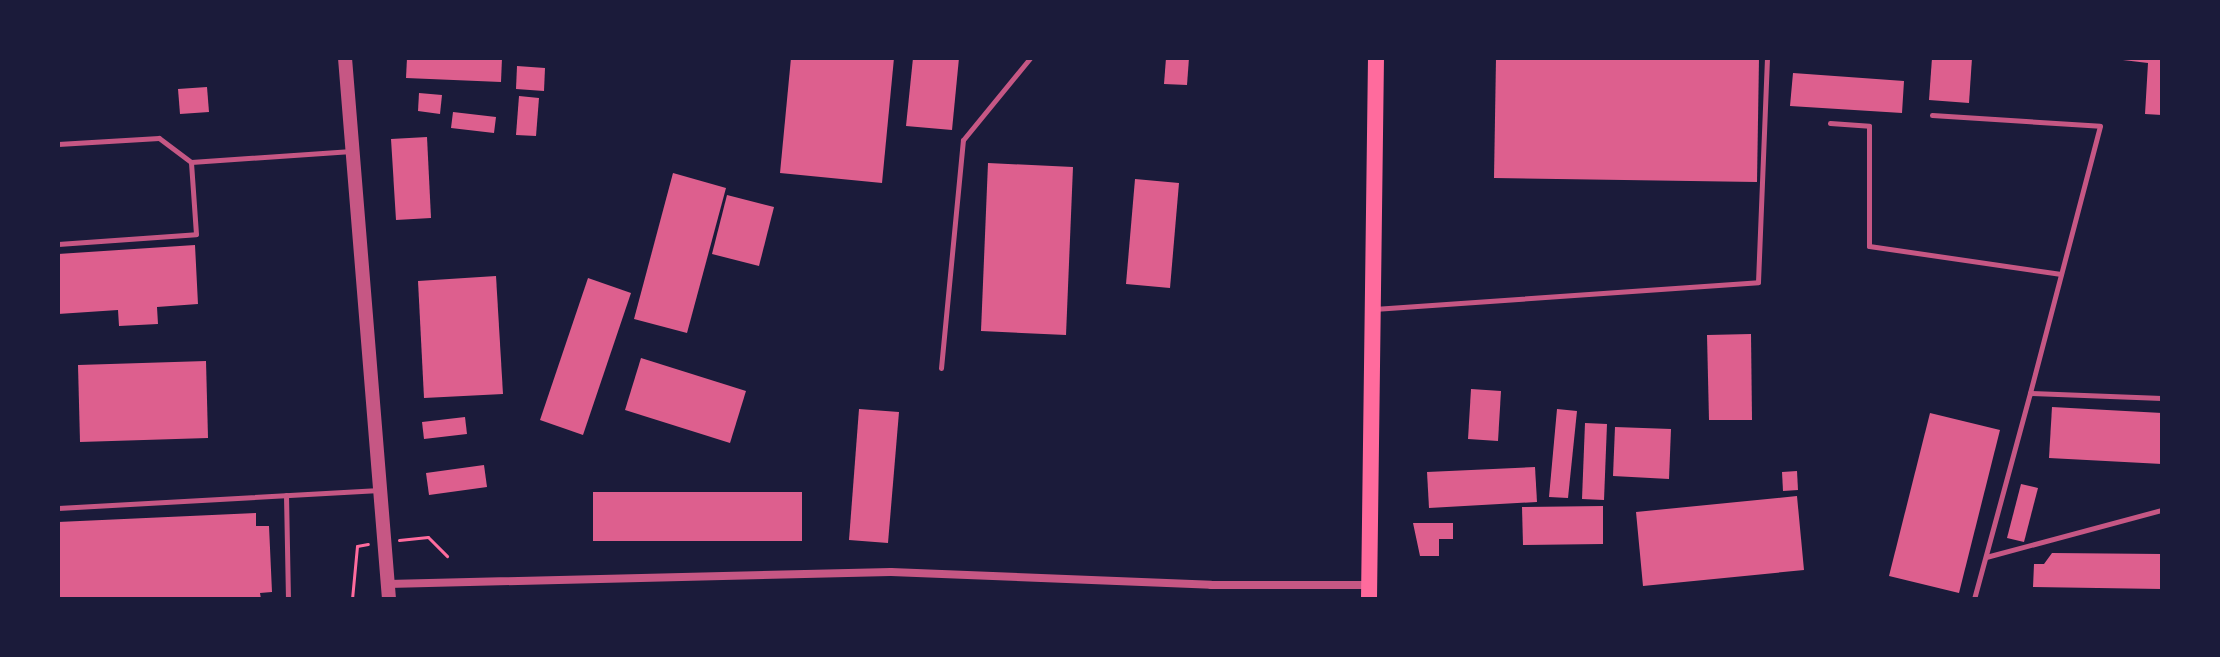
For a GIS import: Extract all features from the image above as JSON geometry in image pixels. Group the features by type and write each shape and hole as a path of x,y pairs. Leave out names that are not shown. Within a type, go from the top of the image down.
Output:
{"main road":[{"path":"1369,592 1376,58"}],"street":[{"path":"345,58 389,592 891,572 1369,592"}],"lane":[{"path":"941,368 963,140 1030,58"},
{"path":"1373,309 1758,282 1767,58"},
{"path":"1932,115 2100,126 1974,599"},
{"path":"1830,123 1869,126 1869,246 2061,274"},
{"path":"58,144 159,138 191,162 353,151"},
{"path":"58,244 196,234 191,162"},
{"path":"2030,393 2162,398"},
{"path":"58,508 380,490"},
{"path":"286,495 288,599"},
{"path":"1985,557 2162,510"}],"path":[{"path":"352,599 357,546 428,537 447,556"}],"building":[{"path":"407,58 502,58 501,82 406,78"},
{"path":"791,58 894,58 882,183 780,173"},
{"path":"913,58 959,58 952,130 906,126"},
{"path":"1166,58 1189,58 1187,85 1164,84"},
{"path":"1496,58 1759,58 1757,182 1494,178"},
{"path":"1932,58 1972,58 1969,103 1929,100"},
{"path":"2106,58 2162,58 2162,115 2145,114 2148,63"},
{"path":"517,66 545,68 544,91 516,89"},
{"path":"1793,73 1904,81 1902,113 1790,106"},
{"path":"207,87 209,112 180,114 178,89"},
{"path":"419,93 442,95 440,114 418,111"},
{"path":"519,96 539,98 536,136 516,135"},
{"path":"453,112 496,117 494,133 451,128"},
{"path":"427,137 431,218 396,220 391,139"},
{"path":"988,163 1073,167 1066,335 981,331"},
{"path":"673,173 726,188 687,333 634,319"},
{"path":"1135,179 1179,183 1170,288 1126,284"},
{"path":"727,195 774,207 759,266 712,254"},
{"path":"195,245 198,304 157,307 158,324 119,326 118,310 58,314 58,254"},
{"path":"496,276 503,394 424,398 418,281"},
{"path":"588,278 631,293 583,435 540,420"},
{"path":"1751,334 1752,420 1709,420 1707,335"},
{"path":"641,358 746,391 730,443 625,410"},
{"path":"206,361 208,438 80,442 78,365"},
{"path":"1471,389 1501,391 1498,441 1468,439"},
{"path":"2052,407 2162,413 2162,464 2049,458"},
{"path":"859,409 899,412 888,543 849,540"},
{"path":"1557,409 1577,411 1568,498 1549,497"},
{"path":"1930,413 2000,430 1959,593 1889,576"},
{"path":"465,417 467,434 424,439 422,422"},
{"path":"1585,423 1607,424 1604,500 1582,499"},
{"path":"1615,427 1671,429 1669,479 1613,476"},
{"path":"484,465 487,487 429,495 426,473"},
{"path":"1535,467 1537,502 1429,508 1427,472"},
{"path":"1797,471 1798,490 1783,491 1782,472"},
{"path":"2021,484 2038,488 2024,542 2007,538"},
{"path":"593,492 802,492 802,541 593,541"},
{"path":"1797,496 1804,570 1643,586 1636,512"},
{"path":"1603,506 1603,544 1523,545 1522,507"},
{"path":"256,513 256,526 269,526 272,592 260,593 261,599 58,599 58,522"},
{"path":"1413,523 1453,523 1453,539 1439,539 1439,556 1420,556"},
{"path":"2052,553 2162,554 2162,589 2033,587 2034,564 2044,564"}]}
